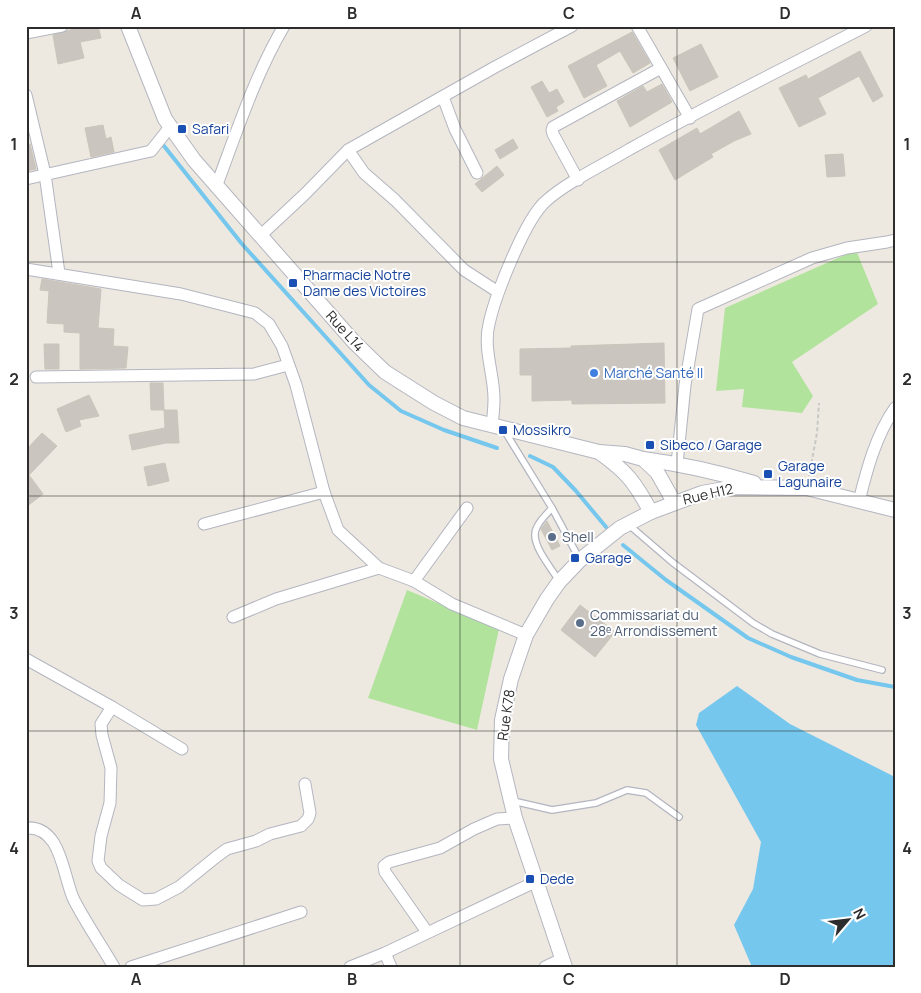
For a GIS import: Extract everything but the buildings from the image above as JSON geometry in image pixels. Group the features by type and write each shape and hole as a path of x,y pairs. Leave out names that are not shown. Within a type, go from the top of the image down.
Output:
{"street":[{"path":"26,33 62,26"},
{"name":"Rue L14","path":"128,26 165,119 194,160 354,342 386,372 452,413 498,427 599,452 625,454 725,474 766,487"},
{"path":"260,236 348,150 572,26"},
{"path":"637,26 690,118"},
{"path":"498,427 486,341 488,325 498,292 521,240 545,201 654,136 866,26"},
{"path":"216,187 247,105 281,27"},
{"path":"578,180 553,134 553,127 661,68"},
{"path":"26,95 45,174 60,273"},
{"path":"443,97 455,129 477,173"},
{"path":"26,179 151,151 170,127"},
{"path":"348,150 364,173 395,200 464,270 498,292"},
{"path":"677,464 685,385 698,309 812,258 847,248 895,240"},
{"path":"26,269 181,294 255,313 269,324 282,346 296,385 324,492 338,530 379,568 414,581 452,604 526,635"},
{"path":"36,377 254,374 288,365"},
{"path":"859,501 869,464 889,417 895,408"},
{"name":"Rue L14","path":"599,452 624,470 651,512"},
{"path":"643,459 657,472 674,502"},
{"name":"Rue H12","path":"651,512 674,502 716,490 735,487 766,487"},
{"path":"766,487 807,488 895,510"},
{"path":"204,524 324,492"},
{"path":"414,581 467,508"},
{"name":"Rue K78","path":"563,963 511,801 501,759 502,720 511,679 526,635 559,582 580,560 606,538 651,512"},
{"path":"233,618 276,599 379,568"},
{"path":"26,659 182,749"},
{"path":"112,707 101,724 111,768 111,794 101,836 98,861 101,868 120,885 143,900 156,899 179,888 228,849 256,841 270,834 300,826 308,819 310,813 305,784"},
{"path":"427,932 385,872 384,866 389,862 440,848 474,829 497,819 516,818"},
{"path":"26,828 44,832 55,846 62,860 73,897 114,967"},
{"path":"350,967 385,953 537,881"},
{"path":"132,967 301,912"},
{"path":"385,953 391,967"},
{"path":"545,967 563,963"}],"lane":[{"path":"498,427 552,508 580,560"},
{"path":"552,508 536,528 534,536 540,551 559,582"},
{"path":"628,524 672,562 772,634 820,654 882,670"},
{"path":"511,801 552,810 596,803 627,790 646,793 679,817"}],"path":[{"path":"807,488 817,433 819,403"}],"green space":[{"path":"856,250 878,304 792,362 813,396 802,413 742,407 744,389 716,391 725,308"},
{"path":"407,590 499,629 477,730 368,698"}],"water":[{"path":"737,686 790,724 895,777 895,967 752,967 734,925 753,889 761,842 696,725 699,713"}],"waterway":[{"path":"164,146 242,244 369,385 401,411 444,430 497,448"},
{"path":"530,456 553,467 606,527"},
{"path":"623,545 666,580 748,638 791,657 857,680 895,687"}],"place":[{"name":"Safari","path":"182,129"},
{"name":"Pharmacie Notre Dame des Victoires","path":"293,283"},
{"name":"Marché Santé II","path":"594,373"},
{"name":"Mossikro","path":"503,430"},
{"name":"Sibeco / Garage","path":"650,445"},
{"name":"Garage Lagunaire","path":"768,474"},
{"name":"Shell","path":"552,537"},
{"name":"Garage","path":"575,558"},
{"name":"Commissariat du 28ᵉ Arrondissement","path":"580,623"},
{"name":"Dede","path":"530,879"}]}
